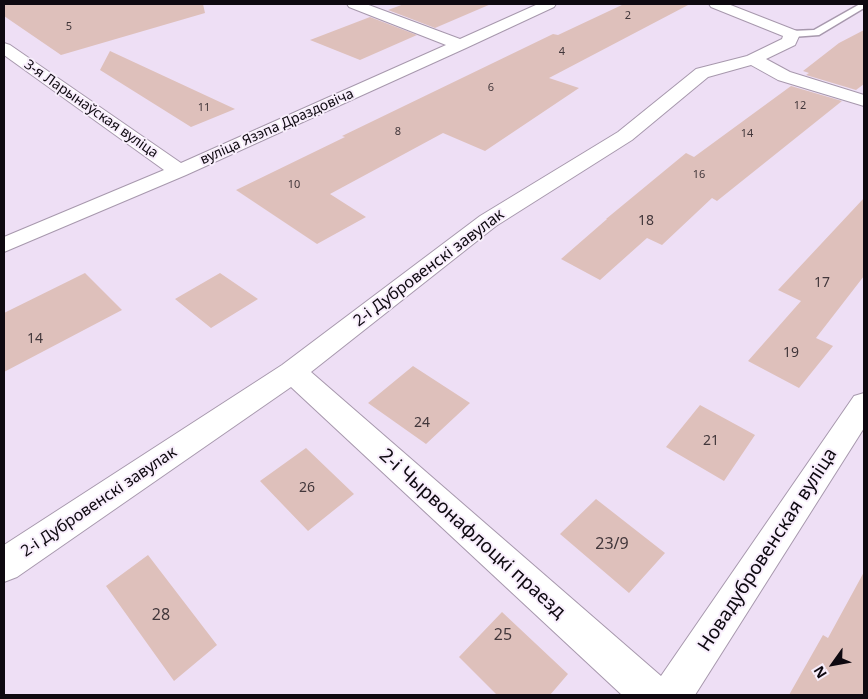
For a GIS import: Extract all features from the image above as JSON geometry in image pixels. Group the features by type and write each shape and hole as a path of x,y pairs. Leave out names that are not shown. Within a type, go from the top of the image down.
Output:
{"street":[{"path":"354,4 460,45"},
{"name":"вуліца Язэпа Драздовіча","path":"4,245 179,171 549,4"},
{"path":"716,4 792,34"},
{"name":"2-і Дубровенскі завулак","path":"4,565 292,372 488,221 625,136 702,73 753,59 789,42 792,34"},
{"name":"3-я Ларынаўская вуліца","path":"4,48 179,171"},
{"path":"753,59 784,76 864,101"},
{"name":"2-і Чырвонафлоцкі праезд","path":"292,372 652,695"},
{"name":"Новадубровенская вуліца","path":"672,695 864,404"}],"lane":[{"path":"792,34 816,33 864,5"}],"building":[{"path":"4,4 203,4 205,13 61,55 4,16"},
{"path":"404,4 491,4 435,28 388,10"},
{"path":"624,4 690,4 549,78 579,88 485,151 443,133 330,194 366,217 317,244 236,190 345,137 342,136 553,34 558,35"},
{"path":"370,17 417,35 360,60 310,40"},
{"path":"864,30 864,84 856,90 806,75 809,73 803,71 839,43"},
{"path":"110,51 235,109 191,127 100,70"},
{"path":"791,86 842,101 717,201 712,198 662,245 647,238 600,280 561,259 686,153 694,157"},
{"path":"864,198 864,276 816,338 833,346 799,388 748,361 801,301 778,290"},
{"path":"85,273 122,310 4,372 4,313"},
{"path":"220,273 258,299 211,328 175,299"},
{"path":"413,366 470,403 426,444 368,403"},
{"path":"700,405 755,435 724,481 666,447"},
{"path":"306,448 354,494 308,531 260,481"},
{"path":"596,499 665,553 629,593 560,534"},
{"path":"148,555 217,645 174,681 106,586"},
{"path":"864,572 864,695 789,695 823,635 828,638"},
{"path":"502,612 568,674 550,695 497,695 459,657"}]}
